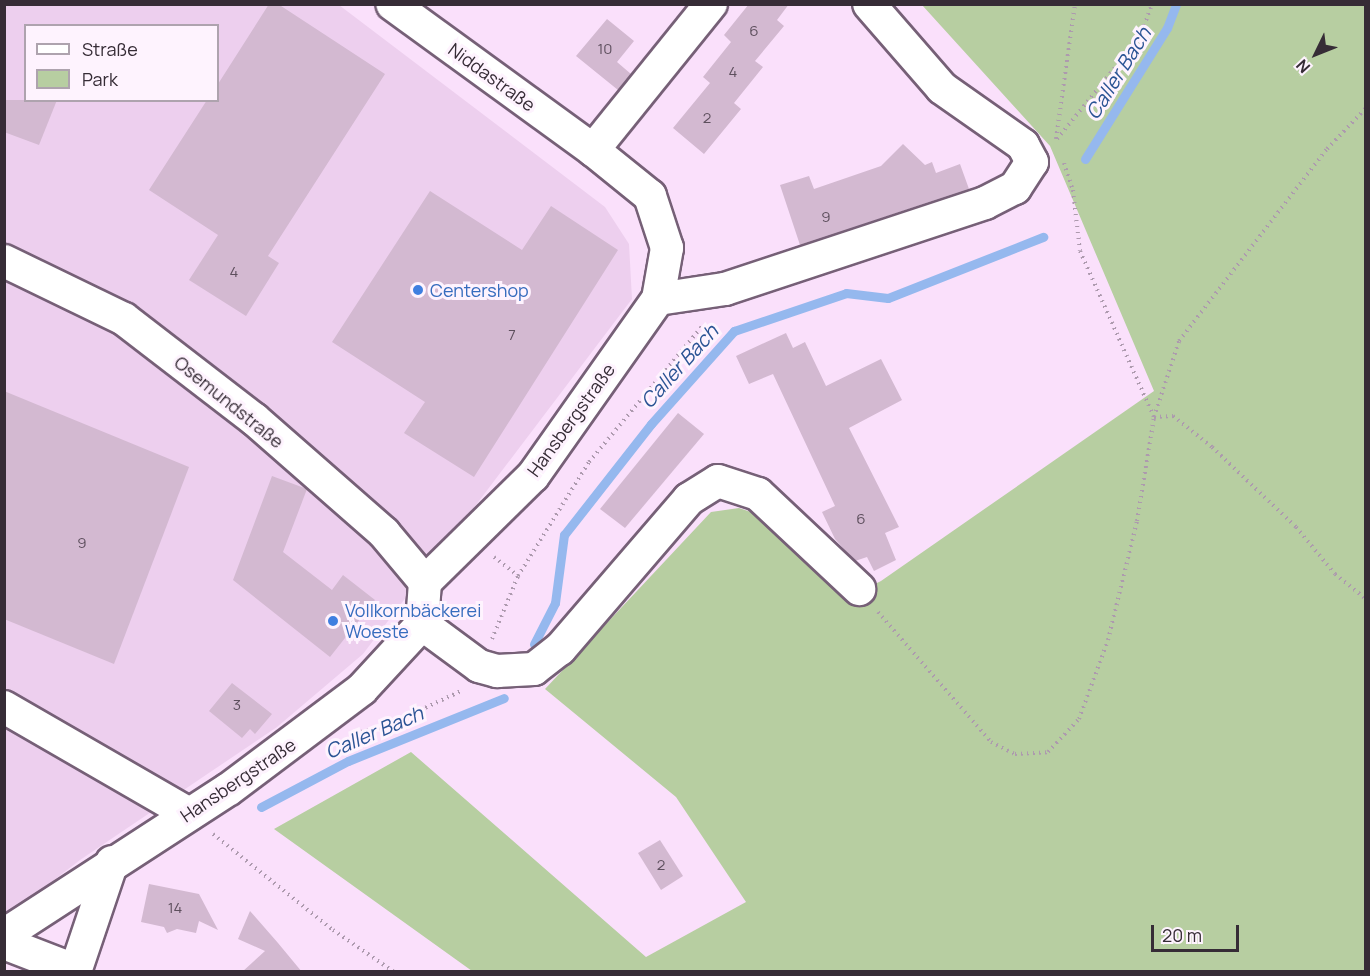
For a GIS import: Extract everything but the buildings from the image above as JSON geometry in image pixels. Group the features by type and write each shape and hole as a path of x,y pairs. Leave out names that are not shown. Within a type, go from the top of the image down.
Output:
{"street":[{"name":"Niddastraße","path":"392,4 593,150 650,196 667,248 658,299"},
{"path":"593,150 711,4"},
{"path":"658,299 725,289 986,203 1015,188 1046,156 1023,145 942,88 869,4"},
{"name":"Osemundstraße","path":"4,261 134,326 254,419 384,533 424,582"},
{"name":"Hansbergstraße","path":"424,582 533,476 658,299"},
{"path":"424,582 422,624 479,666 518,672 534,669 551,656 689,499 718,481 758,494 859,589"},
{"name":"Hansbergstraße","path":"4,935 149,839 198,821 362,689 422,624"},
{"path":"4,707 198,821"},
{"path":"4,944 75,971 112,862"}],"path":[{"path":"1046,156 1056,140 1075,4"},
{"path":"1046,156 1056,140 1140,37 1152,4"},
{"path":"859,589 991,742 1014,754 1048,752 1079,720 1108,640 1137,521 1154,417 1179,342 1327,149 1365,108"},
{"path":"1063,160 1073,190 1080,251 1154,417"},
{"path":"322,722 358,734 382,728 464,690 479,666 510,603 518,576 589,462 679,350 718,309 725,289"},
{"path":"1154,417 1173,416 1212,447 1296,526 1335,574 1365,599"},
{"path":"470,538 518,576"},
{"path":"198,821 333,930 394,972"}],"shaded area":[{"path":"5,5 339,5 605,207 629,244 632,299 363,654 277,727 80,860 5,918"}],"green space":[{"path":"922,5 1365,5 1365,971 472,971 274,829 411,752 646,957 746,902 676,797 545,689 711,512 739,508 768,518 849,597 881,581 1154,391 1050,146"}],"waterway":[{"name":"Caller Bach","path":"1085,159 1167,28 1176,4"},
{"name":"Caller Bach","path":"534,644 555,603 564,535 651,424 734,331 846,293 888,298 1043,237"},
{"name":"Caller Bach","path":"261,807 348,761 504,698"}],"place":[{"name":"Centershop","path":"418,290"},
{"name":"Vollkornbäckerei Woeste","path":"333,621"}]}
